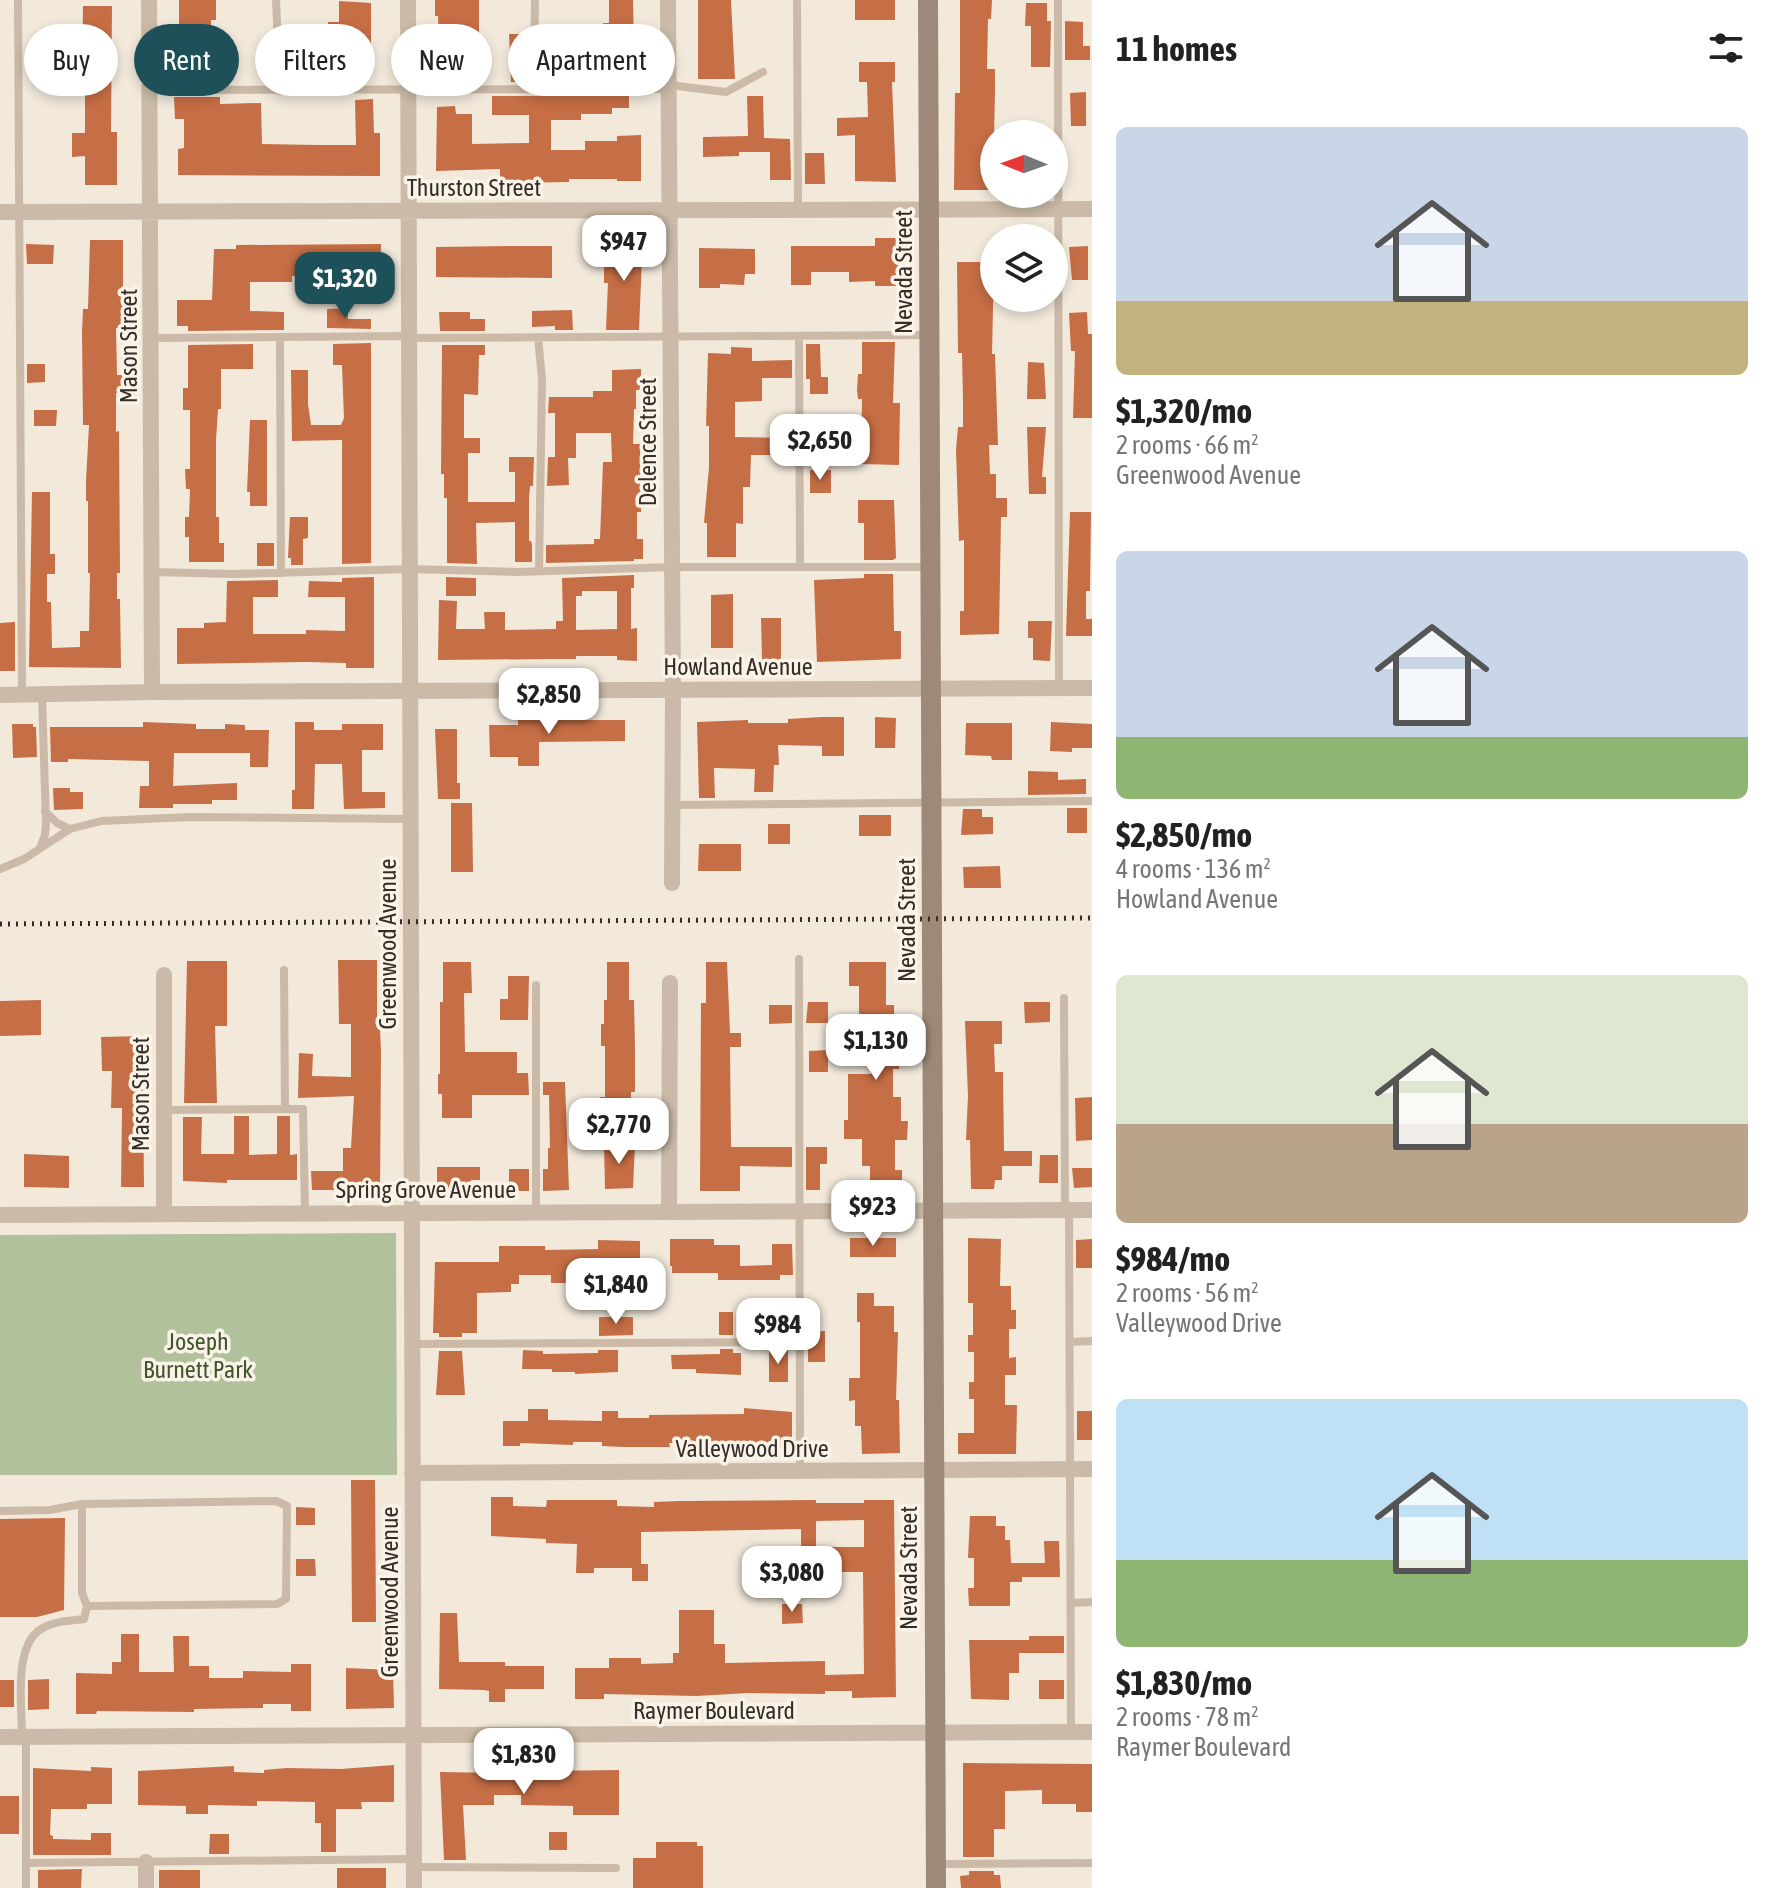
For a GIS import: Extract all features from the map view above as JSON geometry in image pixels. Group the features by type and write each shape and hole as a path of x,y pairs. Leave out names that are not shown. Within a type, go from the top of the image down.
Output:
{"street":[{"name":"Mason Street","path":"149,0 149,24"},
{"name":"Greenwood Avenue","path":"408,0 408,24"},
{"name":"Delence Street","path":"668,0 668,24"},
{"name":"Nevada Street","path":"928,0 936,1888"},
{"name":"Mason Street","path":"150,96 152,692"},
{"name":"Greenwood Avenue","path":"409,96 414,1888"},
{"name":"Delence Street","path":"669,96 672,883"},
{"name":"Thurston Street","path":"0,212 1092,209"},
{"name":"Howland Avenue","path":"0,695 1092,688"},
{"name":"Mason Street","path":"164,975 164,1214"},
{"path":"669,1212 670,983"},
{"name":"Spring Grove Avenue","path":"0,1215 1092,1210"},
{"name":"Valleywood Drive","path":"412,1473 1092,1469"},
{"name":"Raymer Boulevard","path":"0,1737 1092,1732"},
{"path":"146,1862 146,1888"}],"lane":[{"path":"18,0 22,695"},
{"path":"276,0 277,24"},
{"path":"535,0 535,24"},
{"path":"797,0 798,211"},
{"path":"1058,0 1059,688"},
{"path":"675,88 726,92 763,72"},
{"path":"152,338 929,335"},
{"path":"799,336 800,567"},
{"path":"280,337 281,573"},
{"path":"538,337 542,379 539,571"},
{"path":"152,572 930,567"},
{"path":"40,848 45,835 42,694"},
{"path":"672,805 1092,801"},
{"path":"45,810 57,823 70,829"},
{"path":"0,869 24,859 70,829 101,821 139,818 411,819"},
{"path":"799,959 800,1472"},
{"path":"284,970 285,1108"},
{"path":"536,985 536,1212"},
{"path":"1064,998 1070,1342 1071,1732"},
{"path":"164,1110 303,1109 305,1213"},
{"path":"1070,1342 1092,1341"},
{"path":"412,1344 800,1342"},
{"path":"0,1511 50,1510 82,1504 276,1501 287,1506 286,1599 277,1604 87,1606"},
{"path":"26,1888 22,1664 25,1648 40,1630 58,1622 87,1616 82,1593 82,1504"},
{"path":"1071,1603 1092,1602"},
{"path":"26,1863 414,1863 616,1868"},
{"path":"936,1864 1092,1863"}],"green space":[{"name":"Joseph Burnett Park","path":"396,1233 397,1475 0,1475 0,1235"}],"building":[{"path":"179,0 216,0 216,20 211,20 211,24 179,24"},
{"path":"435,0 479,0 479,24 438,24 438,16 435,16"},
{"path":"609,0 633,0 634,24 603,24 609,23"},
{"path":"698,0 731,0 735,79 698,79"},
{"path":"855,0 895,0 895,20 855,20"},
{"path":"960,0 992,0 991,19 988,19 987,69 995,69 994,120 980,120 980,190 954,190 955,93 960,93"},
{"path":"339,1 371,3 371,24 328,24 339,22"},
{"path":"1026,3 1047,3 1047,21 1051,21 1050,67 1031,67 1031,26 1025,26"},
{"path":"83,6 112,6 112,24 83,24"},
{"path":"1065,21 1083,22 1083,46 1090,46 1090,60 1065,60"},
{"path":"859,62 895,62 895,82 892,82 896,182 855,181 855,135 837,136 837,118 868,117 867,82 859,82"},
{"path":"1086,92 1086,126 1071,126 1070,93"},
{"path":"85,96 111,96 111,132 117,132 117,185 85,185 85,156 72,157 72,133 85,133"},
{"path":"492,96 629,96 629,108 612,108 612,114 581,114 581,120 551,120 551,150 585,150 585,141 617,141 617,136 641,135 641,181 569,179 569,182 500,183 500,169 436,171 437,107 455,106 456,114 472,114 472,144 529,143 529,115 492,115"},
{"path":"747,96 763,96 764,138 790,139 791,180 770,180 770,152 703,157 703,137 748,136"},
{"path":"174,97 220,97 220,104 261,103 262,144 318,145 356,145 355,100 373,99 374,133 380,133 380,176 178,175 178,149 184,148 184,119 175,119"},
{"path":"805,153 824,153 825,184 805,184"},
{"path":"611,234 643,235 639,330 606,330 608,283 604,283 604,265 611,265"},
{"path":"875,238 898,238 898,286 875,286 875,281 849,282 849,272 811,272 811,285 791,285 791,246 875,246"},
{"path":"90,240 123,240 123,328 116,328 117,375 125,375 124,393 116,393 120,573 117,573 117,599 120,599 121,668 29,667 32,492 50,492 50,554 55,554 55,574 47,574 47,602 51,602 52,648 80,647 80,631 89,631 86,481 89,425 83,425 82,333 83,309 88,309"},
{"path":"26,244 54,245 53,264 27,264"},
{"path":"381,244 381,284 358,284 358,276 292,276 292,282 250,282 250,311 284,312 284,330 188,331 188,326 177,326 177,300 212,300 214,249 236,249 236,245"},
{"path":"552,246 552,278 436,277 436,247"},
{"path":"1088,246 1088,280 1072,280 1069,247"},
{"path":"699,248 755,249 755,274 745,274 744,285 720,284 720,288 699,288"},
{"path":"957,262 980,262 980,312 993,312 992,354 995,354 998,445 989,445 990,474 996,474 996,498 1007,498 1007,517 1001,517 999,634 960,635 960,611 964,611 964,540 959,541 956,450 958,427 963,427 962,353 958,353"},
{"path":"348,308 348,319 371,319 371,329 327,328 327,309"},
{"path":"572,310 573,330 555,330 555,326 532,327 532,311"},
{"path":"439,312 470,312 470,319 485,319 485,331 440,331"},
{"path":"1087,312 1088,334 1092,334 1092,418 1073,418 1075,351 1071,351 1069,313"},
{"path":"862,342 895,342 893,403 900,403 899,465 861,464 862,399 858,399 857,390 858,374 862,374"},
{"path":"371,343 371,563 342,564 342,440 292,441 291,370 308,370 311,425 341,425 344,418 342,365 333,365 333,344"},
{"path":"253,344 253,369 221,369 221,409 218,409 216,440 216,517 219,517 219,543 224,543 224,562 189,562 185,517 189,517 190,489 186,489 185,469 190,469 190,410 183,410 183,388 188,388 188,345"},
{"path":"806,344 820,344 821,377 828,377 828,394 810,394 810,379 806,379"},
{"path":"442,345 485,345 485,355 479,355 478,395 464,394 464,438 480,438 480,453 468,453 468,502 515,502 515,472 509,472 509,457 534,457 533,486 530,486 529,499 532,562 515,562 515,522 476,523 477,564 447,563 447,498 444,498 444,474 441,474"},
{"path":"731,347 752,348 752,361 792,360 792,378 762,378 762,401 735,402 735,437 783,438 783,455 751,455 750,487 743,487 743,524 736,523 736,557 707,557 707,523 704,523 709,467 709,426 706,426 708,353 731,354"},
{"path":"1028,362 1044,363 1046,399 1027,399"},
{"path":"27,364 45,364 45,382 27,383"},
{"path":"641,369 641,390 636,390 633,444 640,444 641,512 637,512 637,539 643,539 643,559 546,563 546,545 594,544 594,539 600,539 603,462 612,462 611,433 576,433 576,458 568,458 569,485 547,486 548,457 555,457 555,413 548,413 549,397 593,397 593,391 612,391 612,370"},
{"path":"34,410 57,410 56,426 34,426"},
{"path":"250,420 267,420 267,506 250,506 250,492 247,492"},
{"path":"1027,427 1046,427 1042,477 1046,477 1046,494 1029,494"},
{"path":"810,470 831,470 831,493 810,493"},
{"path":"858,500 894,500 896,558 893,560 864,560 864,523 858,523"},
{"path":"1070,512 1091,512 1090,591 1086,591 1086,619 1092,619 1092,636 1066,636"},
{"path":"290,517 308,517 308,538 303,539 303,565 291,565 291,558 288,558"},
{"path":"257,543 274,543 274,566 257,566"},
{"path":"864,574 893,574 894,631 901,631 901,659 817,662 814,580 864,578"},
{"path":"634,575 631,629 637,628 637,661 617,660 617,656 438,660 439,600 457,601 456,629 485,629 484,612 505,612 505,630 556,629 556,621 563,621 562,578","holes":["582,591 617,591 617,629 576,630 576,596 582,596"]},
{"path":"374,577 374,668 346,668 346,663 306,662 177,664 177,628 204,628 204,623 226,622 227,581 278,580 278,597 253,597 253,634 306,634 306,630 345,631 345,597 308,597 309,581 342,582 342,578"},
{"path":"446,577 476,578 476,596 446,596"},
{"path":"733,594 733,648 711,648 711,595"},
{"path":"761,618 781,618 781,660 762,660"},
{"path":"1028,621 1052,621 1050,661 1033,660 1033,638 1028,638"},
{"path":"15,622 15,671 0,671 0,623"},
{"path":"844,717 844,756 822,756 822,746 778,745 779,765 774,765 773,792 754,792 755,769 714,768 715,798 699,798 697,722 748,720 748,723 788,723 788,719"},
{"path":"875,717 896,718 895,748 875,748"},
{"path":"518,720 625,720 625,741 539,742 539,766 518,766 518,757 490,757 489,725 518,725"},
{"path":"143,722 196,724 196,729 225,729 225,724 245,725 245,730 269,730 268,767 250,767 250,753 174,753 173,786 237,783 237,800 212,800 212,804 173,804 173,808 139,808 140,786 149,786 149,761 68,759 68,762 51,762 50,727 143,727"},
{"path":"295,722 314,722 314,730 342,730 342,724 383,724 383,750 362,750 362,792 385,792 385,808 344,809 342,764 315,764 314,809 292,809"},
{"path":"1051,722 1092,724 1092,748 1072,748 1072,752 1050,751"},
{"path":"966,723 1012,723 1012,760 965,755"},
{"path":"12,724 33,724 36,727 37,757 13,758"},
{"path":"435,729 457,729 460,799 438,799"},
{"path":"1028,771 1058,772 1058,780 1086,779 1086,794 1028,795"},
{"path":"53,788 83,792 83,809 54,810"},
{"path":"451,803 472,803 473,872 451,872"},
{"path":"1067,808 1087,808 1087,833 1067,833"},
{"path":"963,809 982,809 982,817 993,817 993,834 961,835"},
{"path":"859,815 891,815 891,836 859,836"},
{"path":"768,824 790,824 790,844 768,844"},
{"path":"699,844 741,844 741,871 698,871"},
{"path":"1000,866 1001,888 964,888 963,867"},
{"path":"338,960 377,960 377,1028 380,1028 381,1052 380,1194 353,1194 353,1190 312,1190 311,1171 343,1171 343,1148 351,1148 354,1096 298,1098 299,1053 313,1054 312,1076 351,1077 351,1024 339,1024"},
{"path":"187,961 227,961 227,1026 215,1026 217,1103 184,1103"},
{"path":"443,962 471,962 472,993 464,993 465,1052 517,1052 517,1073 528,1073 529,1095 472,1095 472,1118 442,1118 438,1074"},
{"path":"607,962 629,962 629,1000 634,1000 635,1049 635,1092 631,1092 631,1118 599,1118 600,1097 605,1097 605,1046 601,1046 601,1024 604,1024 604,1000 607,1000"},
{"path":"706,962 727,962 730,1033 741,1033 741,1047 730,1047 731,1147 792,1147 792,1167 740,1166 740,1191 700,1191 701,1003 706,1003"},
{"path":"849,962 886,962 886,1005 894,1005 894,1026 899,1026 899,1069 893,1069 893,1097 901,1097 901,1121 908,1121 907,1140 895,1140 895,1170 902,1170 902,1190 870,1190 870,1166 862,1166 862,1139 844,1139 844,1120 848,1120 848,1074 871,1074 870,1024 859,1024 859,986 849,986"},
{"path":"508,976 529,976 528,1020 500,1020 500,999 508,999"},
{"path":"41,1000 41,1035 0,1036 0,1001"},
{"path":"808,1002 828,1002 828,1023 806,1023"},
{"path":"1024,1002 1050,1002 1050,1022 1025,1023"},
{"path":"769,1005 792,1005 792,1023 769,1024"},
{"path":"965,1021 1002,1021 1002,1044 994,1044 995,1072 1003,1072 1004,1151 1032,1151 1032,1166 1002,1166 1002,1180 995,1180 994,1189 971,1189 970,1140 966,1140"},
{"path":"142,1036 143,1056 135,1056 136,1088 143,1088 144,1187 121,1187 122,1108 111,1108 112,1071 102,1071 101,1037"},
{"path":"828,1050 828,1072 809,1072 809,1051"},
{"path":"543,1082 565,1082 569,1190 543,1191 543,1169 548,1169 550,1148 549,1095 543,1095"},
{"path":"1092,1097 1092,1140 1076,1141 1075,1098"},
{"path":"234,1116 249,1116 249,1155 277,1154 277,1116 290,1116 290,1155 297,1154 297,1180 183,1181 183,1117 202,1117 201,1154 234,1154"},
{"path":"604,1144 635,1144 633,1188 605,1189"},
{"path":"806,1147 827,1147 827,1164 820,1164 820,1190 806,1190"},
{"path":"24,1154 69,1156 69,1188 24,1187"},
{"path":"1040,1155 1058,1155 1058,1183 1039,1183"},
{"path":"437,1167 480,1167 480,1180 471,1180 471,1191 437,1191"},
{"path":"1072,1168 1092,1168 1092,1187 1074,1188"},
{"path":"509,1169 529,1169 529,1191 509,1191"},
{"path":"850,1238 896,1238 896,1257 850,1257"},
{"path":"968,1238 1001,1239 1000,1286 1011,1286 1011,1310 1016,1310 1016,1329 1009,1329 1009,1358 1016,1357 1016,1375 1005,1375 1005,1405 1017,1405 1016,1454 958,1454 958,1433 974,1433 974,1399 969,1399 969,1382 974,1382 974,1352 968,1352 968,1335 973,1335 973,1303 968,1303"},
{"path":"670,1239 714,1239 714,1245 740,1245 740,1266 772,1265 772,1244 792,1244 793,1275 780,1275 780,1280 718,1280 718,1273 672,1273"},
{"path":"1092,1239 1092,1268 1076,1268 1076,1240"},
{"path":"598,1240 640,1241 640,1287 621,1287 621,1274 574,1275 574,1283 551,1283 551,1275 519,1275 519,1284 511,1284 511,1292 477,1293 477,1333 462,1333 462,1337 439,1337 439,1333 433,1333 435,1262 499,1262 499,1246 545,1246 545,1250 598,1249"},
{"path":"857,1293 874,1293 874,1306 894,1306 894,1332 898,1332 896,1400 899,1400 900,1453 862,1454 861,1426 855,1426 855,1400 849,1401 849,1378 860,1378"},
{"path":"719,1312 733,1312 733,1335 719,1335"},
{"path":"599,1317 633,1317 633,1335 599,1336"},
{"path":"825,1331 825,1362 808,1362 808,1332"},
{"path":"720,1349 733,1349 733,1353 741,1353 741,1375 672,1369 671,1355 720,1354"},
{"path":"523,1350 543,1351 543,1354 618,1350 618,1372 575,1374 552,1372 552,1369 522,1369"},
{"path":"769,1350 788,1350 788,1382 769,1382"},
{"path":"439,1351 462,1351 465,1395 436,1395"},
{"path":"744,1408 792,1412 792,1447 720,1448 720,1443 669,1443 670,1447 624,1447 602,1446 602,1442 503,1446 503,1421 528,1421 528,1409 548,1409 548,1420 602,1421 602,1411 618,1411 618,1418 649,1418 649,1415 744,1414"},
{"path":"1077,1411 1092,1411 1092,1440 1077,1440"},
{"path":"351,1480 375,1480 376,1622 352,1622"},
{"path":"491,1497 513,1497 513,1506 546,1507 547,1500 617,1500 617,1506 654,1507 654,1502 679,1501 816,1500 816,1503 864,1503 864,1500 894,1500 896,1697 852,1698 852,1691 825,1691 825,1694 696,1696 604,1694 604,1699 575,1699 575,1668 609,1668 609,1658 641,1658 641,1664 673,1663 673,1653 679,1653 679,1610 714,1610 714,1644 725,1644 725,1663 825,1661 825,1675 864,1674 863,1572 836,1572 836,1589 801,1589 801,1529 641,1532 641,1564 648,1564 648,1581 632,1581 632,1568 594,1568 594,1573 576,1573 577,1544 491,1536","holes":["864,1520 864,1547 816,1547 816,1521"]},
{"path":"296,1507 315,1508 315,1525 296,1525"},
{"path":"970,1516 996,1516 996,1526 1005,1526 1005,1540 1010,1540 1011,1563 1045,1563 1044,1541 1059,1541 1060,1577 1022,1577 1022,1582 1010,1582 1010,1606 969,1606 968,1588 974,1588 974,1558 968,1558"},
{"path":"65,1518 64,1610 37,1617 0,1617 0,1519"},
{"path":"296,1559 315,1559 316,1576 296,1576"},
{"path":"782,1604 802,1604 803,1623 782,1624"},
{"path":"440,1613 457,1613 459,1662 544,1666 544,1689 505,1689 505,1702 489,1702 489,1691 439,1689"},
{"path":"121,1634 139,1634 139,1672 174,1672 173,1636 189,1636 189,1666 209,1666 209,1678 243,1678 243,1671 291,1672 291,1664 311,1664 311,1711 291,1711 291,1704 263,1704 263,1708 194,1709 194,1712 97,1711 96,1714 76,1714 76,1673 112,1674 112,1662 121,1662"},
{"path":"1029,1636 1064,1636 1064,1653 1019,1653 1019,1673 1009,1673 1009,1700 971,1699 969,1640 1029,1640"},
{"path":"346,1668 393,1670 394,1708 346,1709"},
{"path":"49,1679 49,1709 28,1710 28,1680"},
{"path":"0,1680 14,1680 14,1707 0,1707"},
{"path":"1039,1680 1064,1680 1064,1699 1039,1699"},
{"path":"963,1763 1092,1764 1092,1812 1076,1812 1076,1804 1042,1804 1042,1790 1005,1791 1005,1829 994,1829 994,1857 963,1857"},
{"path":"394,1765 394,1802 361,1802 362,1809 336,1809 336,1852 321,1852 321,1823 315,1823 315,1802 257,1801 257,1806 208,1805 208,1814 186,1814 186,1806 138,1805 138,1771 234,1766 234,1772 264,1773 264,1770 287,1768 341,1769"},
{"path":"91,1767 112,1768 112,1804 87,1804 87,1809 51,1809 50,1835 53,1839 91,1840 91,1833 111,1833 111,1855 33,1855 33,1768 91,1771"},
{"path":"521,1767 542,1768 542,1771 619,1770 619,1815 573,1815 573,1806 521,1805 521,1795 494,1795 494,1805 463,1805 466,1860 444,1860 440,1772 498,1773 521,1771"},
{"path":"0,1796 19,1796 19,1834 0,1834"},
{"path":"549,1832 567,1832 567,1850 549,1850"},
{"path":"210,1834 229,1834 229,1854 209,1854"},
{"path":"656,1842 697,1842 697,1846 703,1846 703,1888 633,1888 633,1858 656,1858"},
{"path":"337,1868 386,1868 386,1888 337,1888"},
{"path":"82,1869 81,1888 38,1888 38,1870"},
{"path":"159,1870 200,1870 200,1888 159,1888"},
{"path":"969,1871 994,1871 994,1875 1000,1875 1001,1888 961,1888 960,1876 969,1875"}],"railway":[{"path":"0,924 1092,918"}]}
